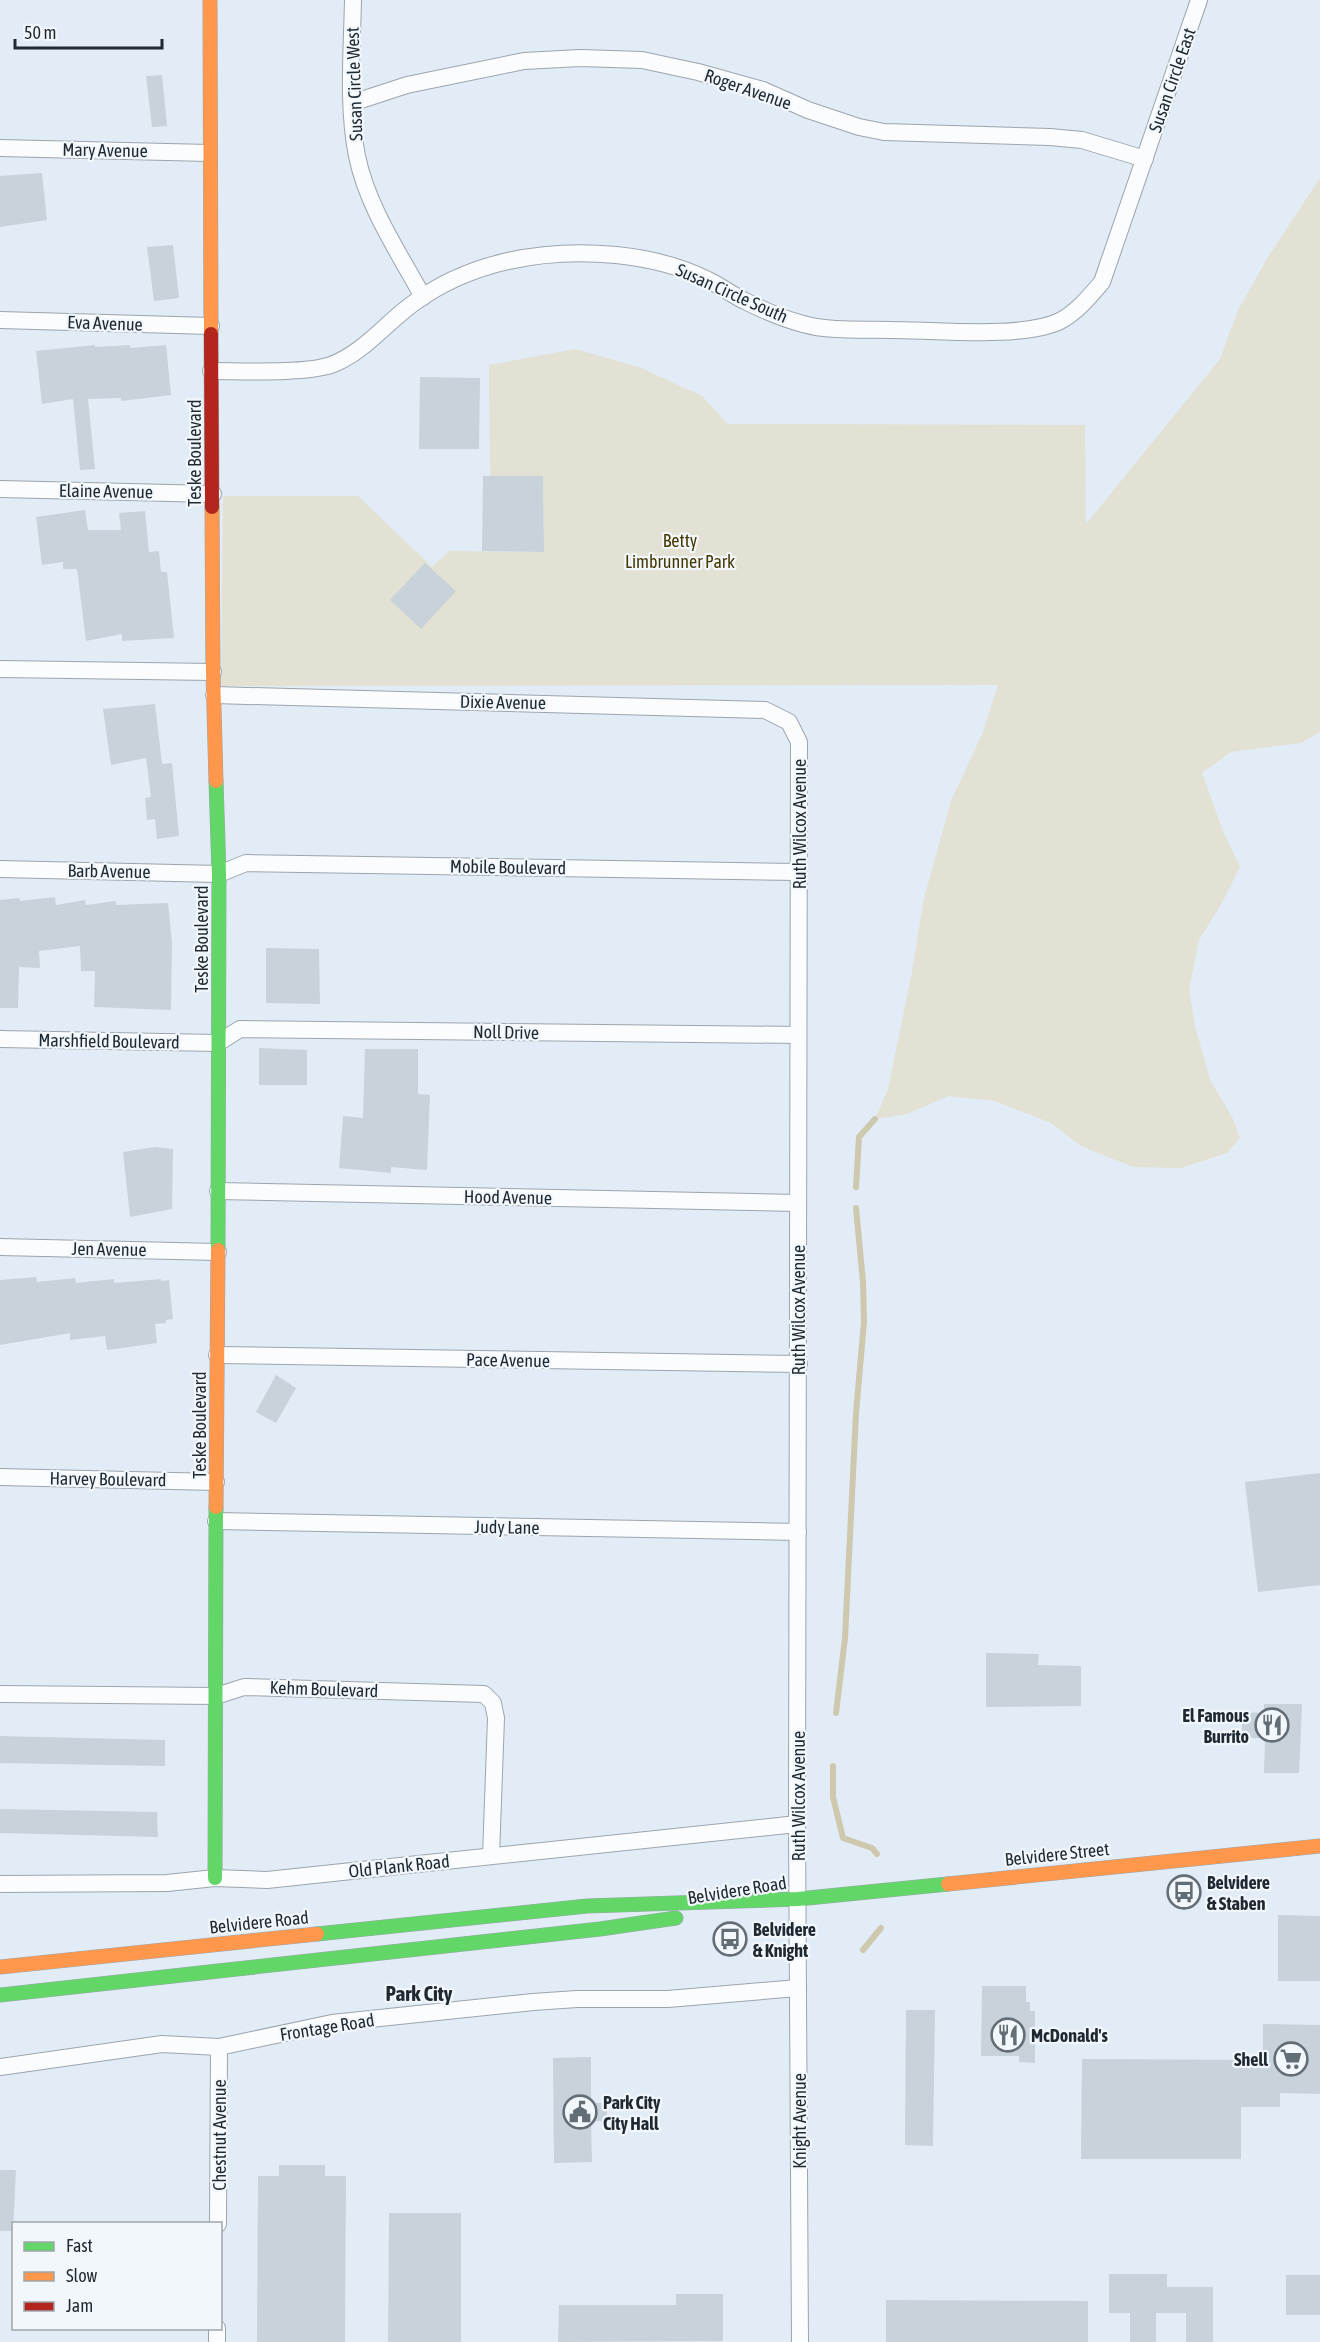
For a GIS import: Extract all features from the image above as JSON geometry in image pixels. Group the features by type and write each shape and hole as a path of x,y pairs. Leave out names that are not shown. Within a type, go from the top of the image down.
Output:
{"main road":[{"name":"Teske Boulevard","path":"210,0 213,672 219,874 215,1878"},
{"name":"Belvidere Street","path":"798,1899 1320,1846"},
{"name":"Belvidere Road","path":"0,1967 587,1906 798,1899"},
{"name":"Belvidere Road","path":"0,1995 600,1929 798,1899"}],"street":[{"name":"Susan Circle West","path":"353,0 352,103 357,156 370,198 423,297"},
{"name":"Susan Circle East","path":"1145,159 1199,0"},
{"name":"Roger Avenue","path":"352,103 407,85 524,61 580,58 642,60 698,72 763,90 808,110 884,132 1082,140 1145,159"},
{"name":"Mary Avenue","path":"0,148 209,153"},
{"name":"Susan Circle South","path":"211,371 301,369 328,366 351,356 411,304 442,286 482,269 522,257 572,252 618,255 668,265 707,279 744,301 804,325 839,329 1008,332 1037,329 1061,320 1084,302 1102,282 1145,159"},
{"name":"Eva Avenue","path":"0,320 211,326"},
{"name":"Elaine Avenue","path":"0,489 213,494"},
{"path":"0,669 213,672"},
{"name":"Dixie Avenue","path":"214,695 729,708 765,710 789,722"},
{"name":"Ruth Wilcox Avenue","path":"789,722 799,742 798,1899"},
{"name":"Mobile Boulevard","path":"219,874 246,864 798,872"},
{"name":"Barb Avenue","path":"0,869 219,874"},
{"name":"Noll Drive","path":"218,1043 240,1029 798,1035"},
{"name":"Marshfield Boulevard","path":"0,1039 218,1043"},
{"name":"Hood Avenue","path":"218,1191 798,1203"},
{"name":"Jen Avenue","path":"0,1247 218,1251"},
{"name":"Pace Avenue","path":"217,1355 799,1364"},
{"name":"Harvey Boulevard","path":"0,1477 216,1482"},
{"name":"Judy Lane","path":"216,1521 798,1532"},
{"name":"Kehm Boulevard","path":"0,1694 216,1696 243,1687 484,1694 494,1703 496,1718 492,1856"},
{"name":"Old Plank Road","path":"0,1884 167,1883 215,1878 267,1880 797,1824"},
{"name":"Knight Avenue","path":"798,1899 800,2342"},
{"name":"Frontage Road","path":"0,2067 162,2044 219,2047 332,2023 532,2002 578,1999 668,1999 798,1988"},
{"name":"Chestnut Avenue","path":"218,2222 219,2047"}],"green space":[{"name":"Betty Limbrunner Park","path":"1320,178 1320,732 1301,743 1231,752 1202,773 1223,831 1240,867 1223,901 1199,940 1189,989 1195,1026 1210,1080 1233,1119 1240,1138 1227,1153 1181,1168 1133,1167 1081,1146 1051,1123 995,1101 948,1096 907,1114 875,1119 888,1089 912,972 924,898 951,801 983,732 998,685 221,686 223,496 358,496 432,567 449,551 544,552 543,476 490,476 489,365 576,349 641,368 702,396 728,424 1085,425 1086,524 1220,359 1238,310 1268,257"}],"building":[{"path":"162,75 167,126 152,127 146,76"},
{"path":"42,173 47,220 0,227 0,176"},
{"path":"173,245 179,298 154,301 147,247"},
{"path":"95,345 95,347 130,345 130,348 166,345 171,395 121,401 121,398 88,399 95,469 80,470 73,399 42,404 36,351"},
{"path":"420,377 480,378 479,449 419,449"},
{"path":"483,476 543,476 544,552 482,551"},
{"path":"85,510 88,530 121,530 119,513 145,511 149,552 159,551 161,572 167,572 174,638 122,641 122,634 86,641 77,569 63,569 63,562 42,565 36,517"},
{"path":"425,563 456,591 421,629 390,600"},
{"path":"155,704 162,764 172,763 179,836 157,839 155,819 147,820 145,798 151,797 146,758 111,765 103,709"},
{"path":"55,897 56,905 85,900 86,905 116,901 116,905 168,903 172,943 171,1010 94,1007 95,971 81,971 80,946 39,951 40,968 19,967 18,1008 0,1008 0,900 19,898 20,901"},
{"path":"266,948 319,949 320,1004 266,1003"},
{"path":"259,1048 307,1050 307,1085 259,1085"},
{"path":"365,1049 418,1049 418,1094 430,1095 427,1170 391,1167 391,1173 339,1168 343,1116 363,1118"},
{"path":"155,1147 173,1149 172,1209 130,1217 123,1152"},
{"path":"36,1277 37,1282 75,1278 76,1283 114,1279 114,1283 169,1280 173,1319 166,1320 166,1323 155,1324 157,1343 107,1350 105,1336 70,1340 70,1333 0,1345 0,1280"},
{"path":"276,1375 296,1388 276,1423 256,1412"},
{"path":"1320,1473 1320,1585 1258,1592 1245,1482"},
{"path":"986,1653 1039,1654 1038,1665 1081,1666 1081,1706 986,1707"},
{"name":"El Famous Burrito","path":"1264,1704 1302,1704 1299,1773 1264,1773 1265,1738 1242,1738 1242,1712 1264,1713"},
{"path":"0,1736 165,1740 165,1766 0,1763"},
{"path":"0,1809 157,1812 158,1837 0,1833"},
{"path":"1278,1915 1320,1916 1320,1981 1278,1981"},
{"name":"McDonald's","path":"982,1986 1026,1986 1026,2002 1030,2002 1030,2011 1035,2011 1035,2063 1019,2062 1019,2056 981,2056"},
{"path":"906,2010 935,2010 933,2146 905,2145"},
{"path":"1263,2024 1320,2025 1320,2094 1280,2093 1280,2107 1241,2107 1241,2159 1081,2159 1082,2059 1263,2060"},
{"name":"Park City City Hall","path":"591,2057 591,2103 607,2103 607,2121 591,2121 592,2162 554,2163 553,2058"},
{"path":"279,2165 325,2165 325,2176 346,2176 345,2342 257,2342 258,2176 279,2176"},
{"path":"0,2170 16,2170 12,2231 0,2231"},
{"path":"389,2213 461,2213 461,2342 388,2342"},
{"path":"1109,2274 1167,2274 1167,2287 1213,2287 1213,2342 1186,2342 1186,2313 1156,2313 1156,2342 1130,2342 1130,2313 1109,2313"},
{"path":"1286,2275 1320,2275 1320,2315 1286,2315"},
{"path":"676,2294 723,2294 723,2341 558,2342 559,2305 676,2305"},
{"path":"886,2300 1088,2301 1088,2342 886,2342"}],"waterway":[{"path":"856,1187 859,1137 875,1119"},
{"path":"836,1713 845,1638 856,1413 864,1322 863,1282 856,1208"},
{"path":"833,1766 833,1797 843,1838 872,1848 877,1854"},
{"path":"863,1950 881,1928"}],"traffic: fast":[{"path":"216,781 219,874 218,1250"},
{"path":"215,1878 216,1507"},
{"path":"317,1934 587,1906 798,1899 948,1884"},
{"path":"0,1995 600,1929 676,1918"}],"traffic: slow":[{"path":"210,0 211,334"},
{"path":"212,507 216,781"},
{"path":"216,1507 218,1250"},
{"path":"948,1884 1320,1846"},
{"path":"0,1967 317,1934"}],"traffic: jam":[{"path":"211,334 212,507"}],"place":[{"name":"El Famous Burrito","path":"1272,1725"},
{"name":"Belvidere & Staben","path":"1184,1892"},
{"name":"Belvidere & Knight","path":"730,1939"},
{"name":"McDonald's","path":"1008,2035"},
{"name":"Shell","path":"1291,2059"},
{"name":"Park City City Hall","path":"580,2112"}],"district":[{"name":"Park City","path":"419,1993"}]}
